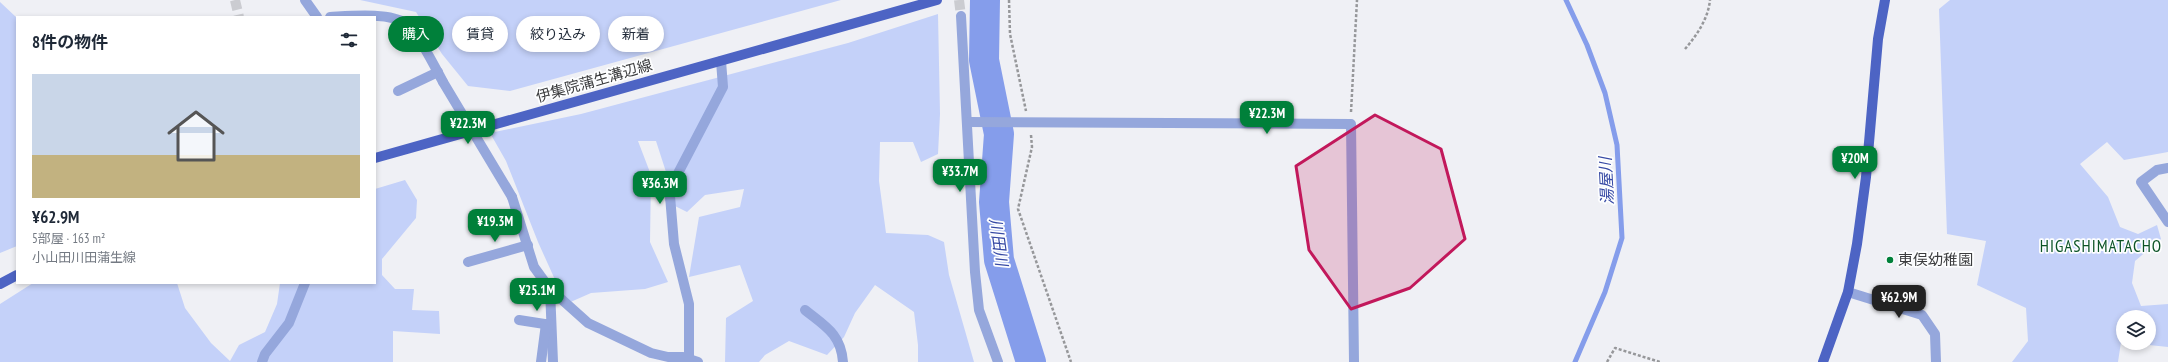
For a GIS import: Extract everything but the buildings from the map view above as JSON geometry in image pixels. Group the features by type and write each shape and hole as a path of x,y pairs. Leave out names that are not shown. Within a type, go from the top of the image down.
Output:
{"main road":[{"name":"伊集院蒲生溝辺線","path":"376,158 937,0"},
{"path":"1823,362 1848,292 1866,177 1877,46 1885,0"},
{"path":"0,284 16,276"}],"street":[{"path":"305,0 315,16"},
{"path":"376,16 407,24 425,49 443,82 512,196 534,267 550,289 588,323 651,353 677,360 693,360 689,304 674,244 670,196 675,179 723,87 721,61"},
{"path":"961,16 968,122 975,272 979,310 998,362"},
{"path":"398,90 438,72"},
{"path":"968,122 1350,124 1354,362"},
{"path":"2168,168 2157,170 2141,182 2168,222"},
{"path":"468,262 528,245"},
{"path":"262,362 265,354 289,323 305,284"},
{"path":"550,289 549,324 553,362"},
{"path":"1848,292 1922,314 1935,334 1936,362"},
{"path":"805,310 835,334 842,354 843,362"},
{"path":"519,320 549,324"},
{"path":"541,362 549,324"}],"path":[{"path":"1009,0 1010,34 1029,122 1032,147 1018,209 1071,362"},
{"path":"1350,124 1357,0"},
{"path":"1685,49 1696,36 1709,10 1710,0"},
{"path":"1607,362 1615,348 1660,362"}],"highlighted area":[{"path":"1375,115 1441,149 1465,239 1410,288 1351,309 1309,250 1296,166"}],"shaded area":[{"path":"360,0 841,0 664,49 664,16 608,16 608,52 652,52 510,91 468,86 441,52 444,52 444,16 418,16 416,12"},
{"path":"1950,0 2168,0 2168,152 2124,160 2107,142 2080,164 2108,197 2120,227 2138,234 2157,225 2161,239 2135,261 2132,283 2141,306 2168,304 2168,347 2156,346 2156,310 2116,310 2116,350 2120,350 2118,362 2012,362 2028,341 2026,308 1977,285 1986,241 1947,234 1939,9"},
{"path":"0,2 16,17 16,246 0,253"},
{"path":"938,14 940,114 938,154 921,162 913,142 880,142 879,181 886,233 928,235 944,242 949,275 974,362 918,362 918,345 914,312 875,285 855,313 844,337 827,355 789,341 765,355 759,362 725,362 726,318 753,301 740,265 689,277 699,217 740,207 744,189 705,195 687,212 665,201 666,172 656,141 638,141 651,175 650,242 668,282 645,289 591,293 566,304 538,242 506,161 490,133 581,114 848,43"},
{"path":"405,180 417,200 416,218 382,259 382,275 395,289 414,289 412,310 439,311 440,334 393,331 393,362 0,362 0,304 31,284 177,284 185,308 211,343 230,361 239,345 265,332 277,304 280,284 376,284 376,189"}],"waterway":[{"name":"川田川","path":"985,0 984,60 999,134 994,202 999,260 1031,362"},
{"name":"湯屋川","path":"1566,0 1587,45 1605,93 1617,145 1622,238 1605,292 1575,362"}],"tunnel":[{"path":"235,0 239,16"},
{"path":"959,0 961,16"}],"place":[{"name":"東俣幼稚園","path":"1890,260"}],"district":[{"name":"HIGASHIMATACHO","path":"2101,246"}]}
